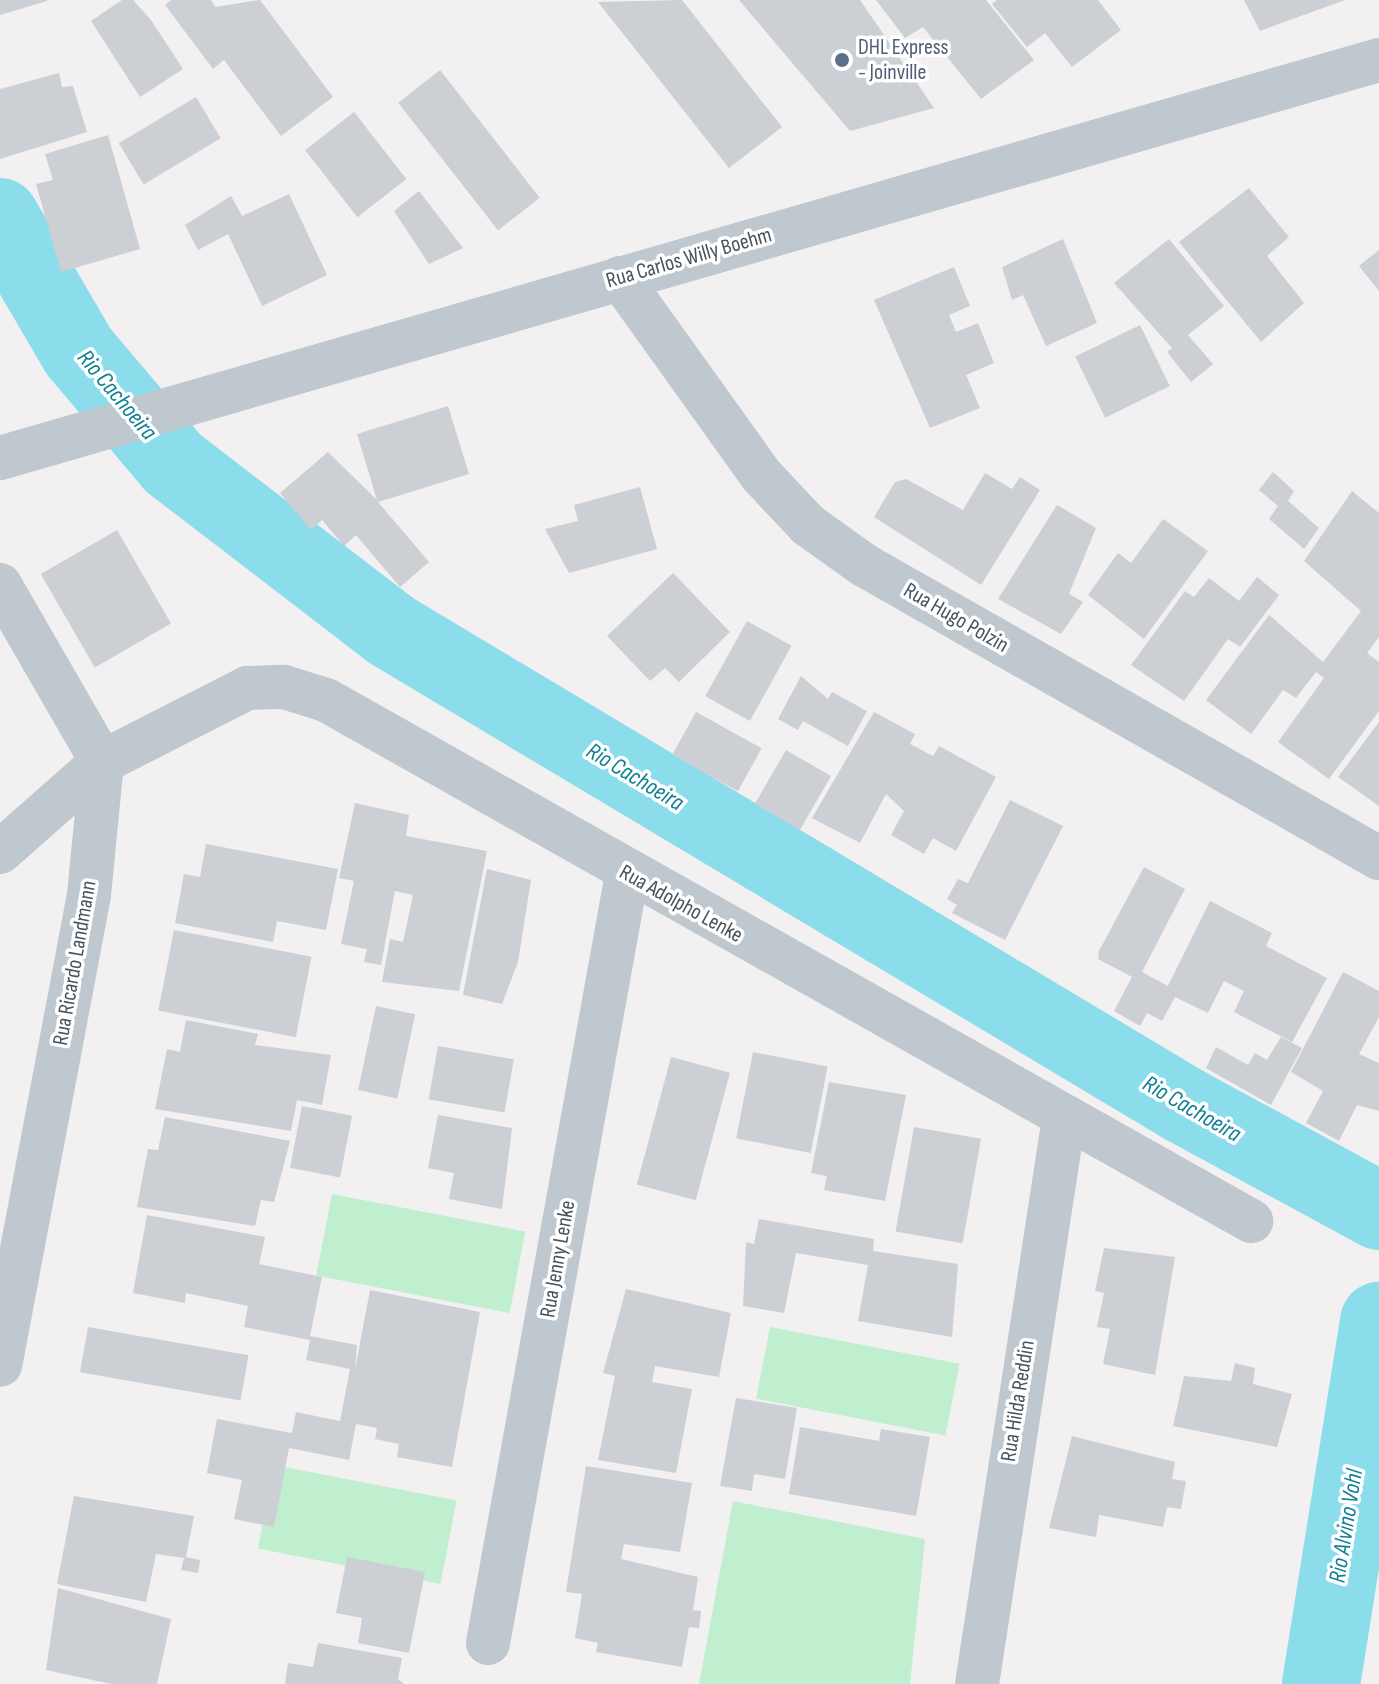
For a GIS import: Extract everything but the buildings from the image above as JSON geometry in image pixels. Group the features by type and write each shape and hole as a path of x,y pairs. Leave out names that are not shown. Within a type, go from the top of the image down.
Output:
{"street":[{"name":"Rua Carlos Willy Boehm","path":"0,458 1379,60"},
{"name":"Rua Hugo Polzin","path":"620,278 761,475 808,525 864,565 1379,858"},
{"path":"0,585 102,762"},
{"name":"Rua Adolpho Lenke","path":"0,852 102,762 247,688 284,687 326,700 627,874 1251,1221"},
{"name":"Rua Ricardo Landmann","path":"0,1365 89,895 102,762"},
{"name":"Rua Jenny Lenke","path":"488,1643 627,874"},
{"name":"Rua Hilda Reddin","path":"977,1684 1064,1118"}],"green space":[{"path":"332,1194 525,1232 510,1313 316,1275"},
{"path":"770,1327 959,1364 946,1435 756,1399"},
{"path":"274,1465 457,1500 440,1584 258,1548"},
{"path":"733,1501 925,1539 910,1684 699,1684"}],"waterway":[{"name":"Rio Cachoeira","path":"0,217 79,352 173,463 392,631 1184,1105 1379,1211"},
{"name":"Rio Alvino Vohl","path":"1321,1684 1379,1321"}],"place":[{"name":"DHL Express - Joinville","path":"842,60"}]}
